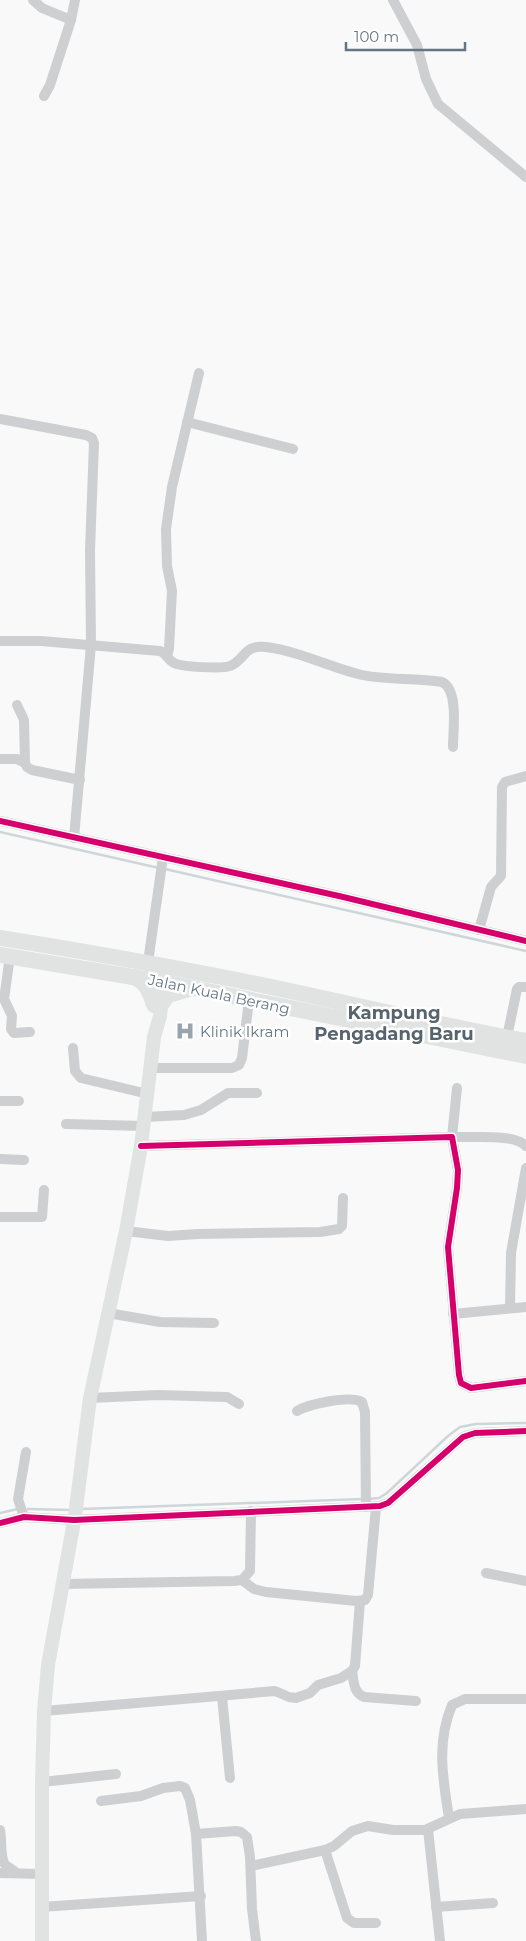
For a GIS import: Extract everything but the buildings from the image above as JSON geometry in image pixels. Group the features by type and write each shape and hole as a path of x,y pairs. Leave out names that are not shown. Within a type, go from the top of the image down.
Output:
{"highway":[{"name":"Jalan Kuala Berang","path":"0,938 71,949 97,948 157,970 199,989 526,1056"},
{"name":"Jalan Kuala Berang","path":"5,956 131,977 157,970 209,968 248,982 526,1041"},
{"path":"131,977 142,981 147,986 157,1005 174,992 188,988 199,989"}],"main road":[{"path":"42,1941 42,1782 44,1711 48,1665 75,1513 90,1398 126,1231 145,1122 157,1005 157,970"}],"street":[{"path":"33,0 42,8 72,20"},
{"path":"44,96 50,85 72,20 75,0"},
{"path":"393,0 417,44 426,79 438,104 526,177"},
{"path":"168,656 172,591 167,566 166,529 172,487 199,373"},
{"path":"0,419 86,435 92,438 94,443 90,550 92,645 74,838"},
{"path":"187,422 293,449"},
{"path":"0,641 41,641 160,650 171,661 180,665 224,667 234,663 247,650 267,647 297,654 364,675 442,682 449,688 453,699 453,747"},
{"path":"16,705 24,720 25,763"},
{"path":"0,759 17,759 25,763 32,770 80,780"},
{"path":"478,930 491,887 501,876 502,787 505,782 526,776"},
{"path":"0,822 526,941"},
{"path":"157,970 162,860"},
{"path":"5,956 4,999 12,1016 10,1029 14,1033 30,1032"},
{"path":"507,1037 517,989 519,986 526,987"},
{"path":"152,1068 232,1068 239,1065 242,1058 249,1000"},
{"path":"73,1048 75,1071 81,1078 148,1094"},
{"path":"457,1088 452,1137 458,1170 457,1188 448,1247 461,1383 471,1388 526,1381"},
{"path":"66,1124 145,1122 201,1110 228,1093 257,1092"},
{"path":"0,1101 19,1101"},
{"path":"141,1146 452,1137 512,1138 526,1146"},
{"path":"0,1159 24,1160"},
{"path":"510,1308 511,1253 526,1168"},
{"path":"0,1217 42,1217 44,1190"},
{"path":"126,1231 168,1236 304,1232 337,1229 342,1226 343,1198"},
{"path":"453,1314 526,1307"},
{"path":"108,1314 160,1322 214,1324"},
{"path":"90,1398 158,1395 227,1396 239,1404"},
{"path":"297,1411 314,1405 352,1399 362,1402 365,1412 366,1501"},
{"path":"0,1523 24,1518 75,1513 251,1511 366,1501 376,1507 388,1503 463,1437 470,1433 526,1431"},
{"path":"24,1518 18,1499 26,1452"},
{"path":"62,1584 211,1583 242,1580 259,1591 365,1600 368,1595 376,1507"},
{"path":"242,1580 250,1571 251,1511"},
{"path":"486,1573 526,1581"},
{"path":"44,1711 275,1691 296,1698 310,1693 318,1685 341,1678 352,1671 355,1666 360,1601"},
{"path":"352,1671 354,1688 358,1694 364,1697 416,1701"},
{"path":"222,1697 230,1778"},
{"path":"448,1818 441,1753 445,1726 452,1705 465,1699 526,1698"},
{"path":"42,1782 116,1774"},
{"path":"101,1801 140,1796 163,1788 182,1786 188,1792 196,1834 201,1896 202,1941"},
{"path":"250,1866 325,1850 334,1846 352,1831 368,1826 404,1831 428,1829 448,1818 474,1812 526,1809"},
{"path":"428,1829 440,1941"},
{"path":"0,1830 3,1861 16,1873"},
{"path":"196,1834 230,1831 241,1832 247,1837 256,1941"},
{"path":"325,1850 347,1918 354,1923 376,1923"},
{"path":"0,1873 41,1874"},
{"path":"41,1907 201,1896"},
{"path":"436,1907 493,1903"}],"waterway":[{"path":"0,832 159,868"},
{"path":"165,869 526,951"},
{"path":"369,1499 379,1498 387,1493 460,1427 476,1424 526,1423"},
{"path":"82,1509 363,1499"},
{"path":"0,1513 18,1509"},
{"path":"28,1509 71,1510"}],"cycle path":[{"path":"0,821 339,896 526,941"},
{"path":"141,1146 452,1137 458,1170 448,1247 461,1383 471,1388 526,1381"},
{"path":"0,1523 24,1517 74,1520 380,1506 388,1503 463,1437 475,1433 526,1431"}],"place":[{"name":"Klinik Ikram","path":"185,1031"}],"district":[{"name":"Kampung Pengadang Baru","path":"394,1023"}]}
